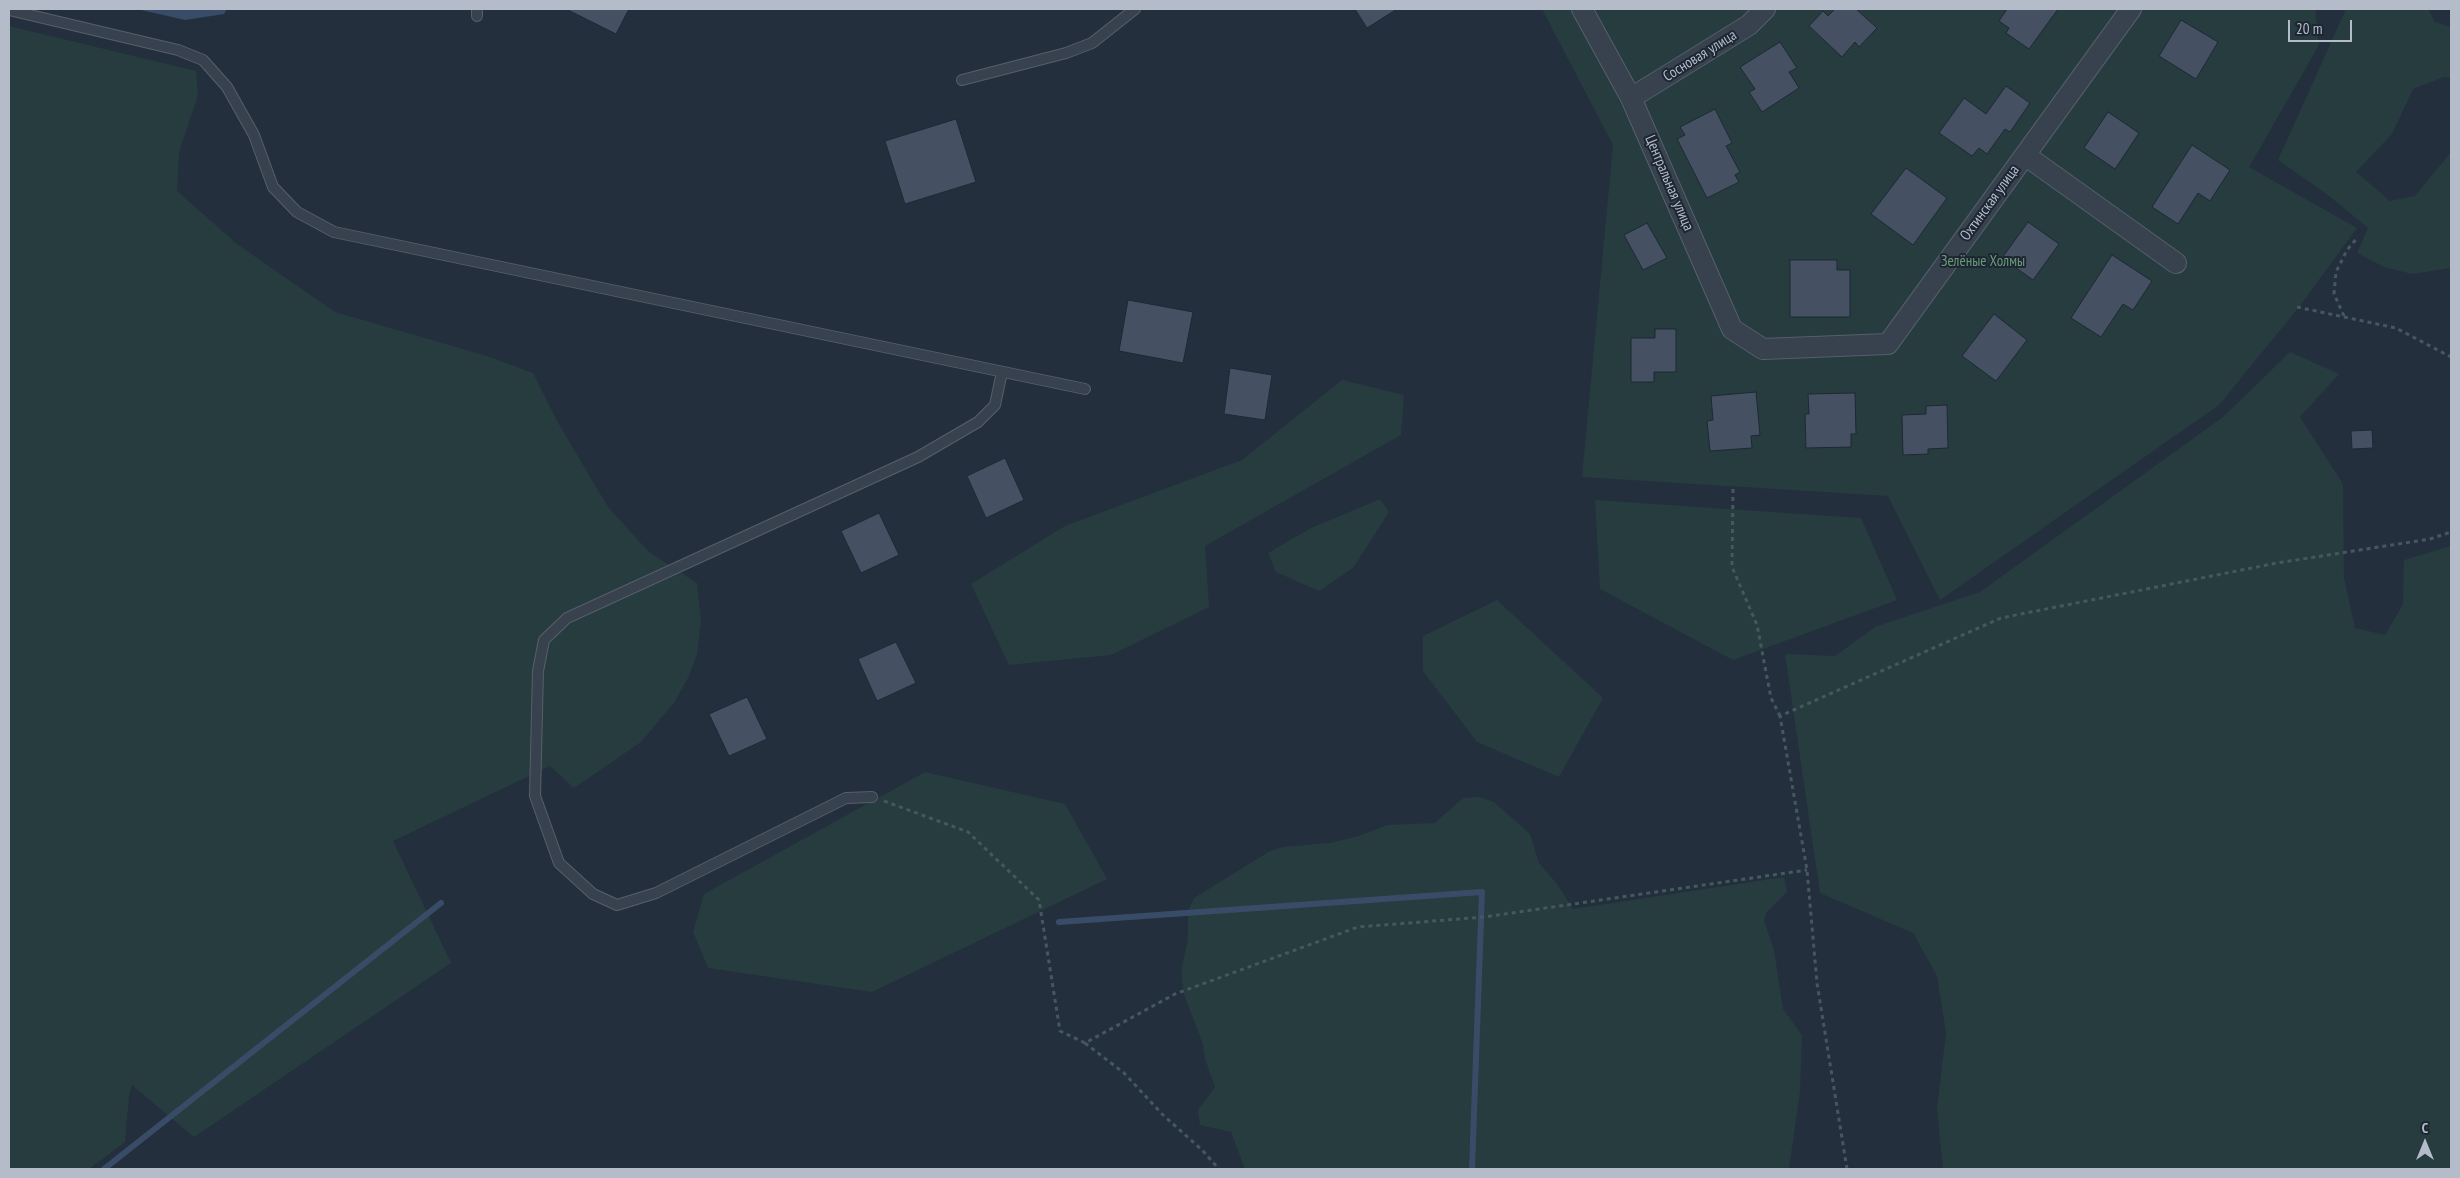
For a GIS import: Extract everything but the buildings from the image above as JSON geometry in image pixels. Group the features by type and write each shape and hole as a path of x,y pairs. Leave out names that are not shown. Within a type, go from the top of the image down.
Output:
{"street":[{"name":"Центральная улица","path":"1582,9 1632,98 1732,329 1763,349"},
{"name":"Сосновая улица","path":"1632,98 1749,25 1765,9"},
{"name":"Охтинская улица","path":"1763,349 1888,344 2130,9"},
{"path":"2025,155 2176,263"}],"lane":[{"path":"962,80 1066,53 1092,43 1135,9"},
{"path":"9,10 178,50 203,60 226,87 254,135 273,187 297,212 334,232 1084,389"},
{"path":"872,797 846,798 656,893 617,905 593,894 558,863 535,796 538,671 544,640 567,618 918,457 961,432 978,422 995,405 1002,372"}],"path":[{"path":"2344,316 2334,294 2336,272 2358,237"},
{"path":"2297,307 2396,328 2451,357"},
{"path":"1732,489 1732,567 1757,625 1770,698 1780,716 1807,870 1817,983 1847,1169"},
{"path":"1780,716 2001,618 2277,563 2430,539 2451,532"},
{"path":"872,797 968,832 1039,900 1060,1031 1085,1044 1124,1072 1162,1114 1202,1150 1219,1169"},
{"path":"1085,1044 1175,994 1358,927 1484,917 1807,870"}],"green space":[{"name":"Зелёные Холмы","path":"1542,9 2315,9 2319,45 2249,167 2357,228 2299,307 2219,405 1940,600 1888,496 1582,477 1613,145"},
{"path":"2346,9 2428,9 2435,22 2451,27 2451,78 2444,77 2413,89 2392,134 2356,172 2390,201 2415,196 2451,152 2451,268 2412,274 2384,267 2357,253 2368,228 2328,195 2278,160"},
{"path":"9,26 196,71 198,95 179,152 177,191 237,244 335,312 487,356 533,373 557,421 608,507 649,552 697,583 701,622 697,654 689,676 674,703 641,742 574,788 550,766 393,841 451,963 194,1137 132,1085 129,1096 125,1142 89,1169 9,1169"},
{"path":"2290,352 2339,374 2300,417 2343,484 2344,578 2355,628 2385,635 2403,604 2404,560 2451,546 2451,1169 1943,1169 1937,1109 1946,1033 1937,976 1913,933 1820,893 1785,654 1835,656 1875,627 1980,592 2223,417"},
{"path":"1342,380 1404,395 1401,435 1205,546 1209,607 1111,655 1009,665 971,584 1065,526 1242,460"},
{"path":"1380,499 1389,512 1353,568 1319,591 1276,572 1268,553 1309,529"},
{"path":"1595,500 1861,518 1897,600 1733,660 1600,589"},
{"path":"1497,600 1603,698 1559,777 1477,742 1423,671 1423,636"},
{"path":"925,772 1065,804 1107,879 872,992 708,968 693,932 704,894"},
{"path":"1479,797 1494,802 1530,834 1539,863 1558,885 1573,909 1784,877 1787,892 1766,913 1764,921 1774,950 1783,1009 1802,1035 1800,1092 1789,1169 1245,1169 1231,1132 1200,1125 1198,1110 1215,1087 1205,1059 1203,1044 1184,995 1182,981 1182,966 1188,940 1188,911 1194,898 1270,851 1283,847 1330,843 1359,836 1387,825 1435,823 1463,798"}],"water":[{"path":"137,9 227,9 224,14 185,20"}],"waterway":[{"path":"1059,922 1482,892 1472,1169"},
{"path":"104,1169 441,903"}]}
